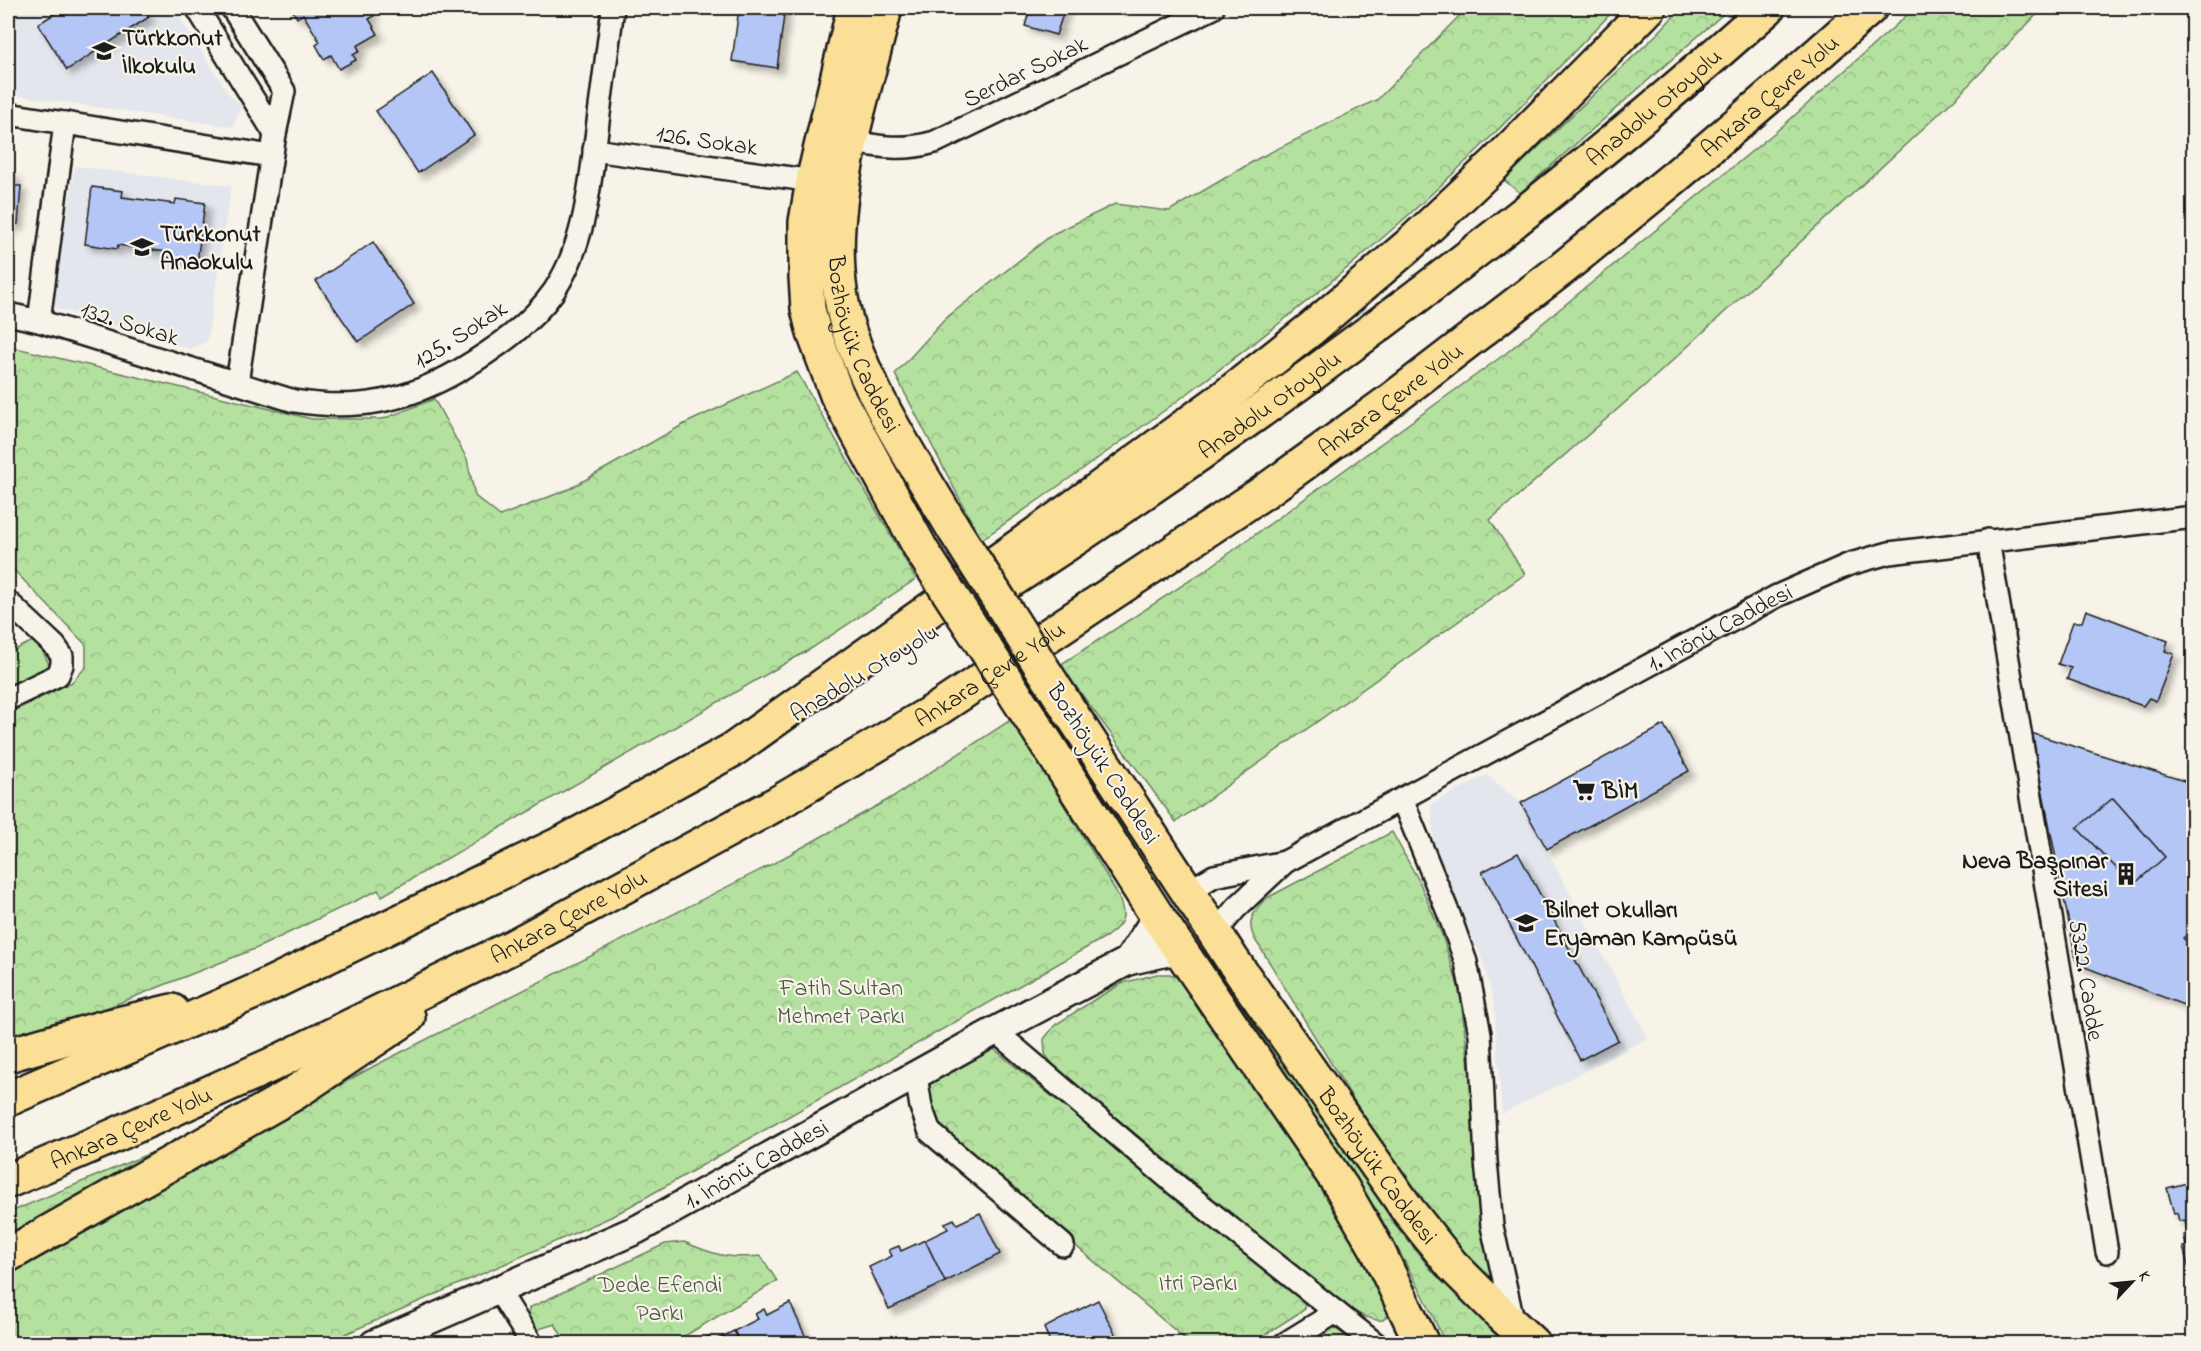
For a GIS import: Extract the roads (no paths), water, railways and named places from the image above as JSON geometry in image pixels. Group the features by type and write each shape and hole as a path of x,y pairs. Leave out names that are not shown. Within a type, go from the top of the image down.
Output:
{"main road":[{"name":"Bozhöyük Caddesi","path":"854,8 813,181 806,222 808,309 814,333 837,395 922,551 1157,916 1342,1188 1377,1249 1418,1340"},
{"name":"Bozhöyük Caddesi","path":"885,8 844,173 838,238 841,294 849,332 871,386 955,531 1215,933 1408,1210 1452,1265 1524,1335"},
{"path":"8,1099 256,991 566,842 734,749 1222,399 1311,329 1408,246 1495,164 1650,8"},
{"name":"Anadolu Otoyolu","path":"734,749 924,637 1070,543 1237,429 1522,214 1768,8"},
{"name":"Ankara Çevre Yolu","path":"8,1181 271,1065 514,946 776,804 939,708 1264,492 1386,404 1563,268 1676,176 1870,8"},
{"path":"8,1255 293,1094 514,946"},
{"path":"8,1055 101,1028 256,991"}],"street":[{"path":"197,8 275,134"},
{"path":"232,8 284,91 275,134 237,383"},
{"name":"125. Sokak","path":"237,383 294,401 320,405 349,406 380,403 444,380 502,343 538,311 554,291 567,269 581,226 614,8"},
{"name":"Serdar Sokak","path":"852,142 894,148 914,148 935,142 1213,8"},
{"path":"8,114 272,156"},
{"path":"39,321 65,123"},
{"name":"126. Sokak","path":"594,150 813,181"},
{"name":"132. Sokak","path":"8,314 39,321 237,383"},
{"name":"1. İnönü Caddesi","path":"1284,862 1809,581 1850,564 1889,553 2193,517"},
{"name":"5322. Cadde","path":"1988,540 2107,1251"},
{"path":"8,602 55,646 62,656 62,665 58,675 8,699"},
{"path":"1402,799 1466,962 1480,1034 1486,1161 1492,1226 1524,1335"},
{"path":"1187,892 1215,876 1284,862"},
{"path":"1215,933 1236,908 1284,862"},
{"name":"1. İnönü Caddesi","path":"1128,961 1157,916"},
{"name":"1. İnönü Caddesi","path":"374,1344 638,1230 995,1031 1128,961 1181,950"},
{"path":"995,1031 1175,1184 1376,1344"},
{"path":"916,1076 921,1107 930,1132 1063,1245"},
{"path":"499,1291 532,1344"},
{"path":"1284,1344 1336,1312"}],"place":[{"name":"Türkkonut İlkokulu","path":"104,51"},
{"name":"Türkkonut Anaokulu","path":"142,247"},
{"name":"BİM","path":"1584,790"},
{"name":"Neva Başpınar Sitesi","path":"2126,874"},
{"name":"Bilnet Okulları Eryaman Kampüsü","path":"1526,923"}],"park label":[{"name":"Fatih Sultan Mehmet Parkı","path":"841,1001"},
{"name":"Itri Parkı","path":"1198,1282"},
{"name":"Dede Efendi Parkı","path":"660,1298"}]}
